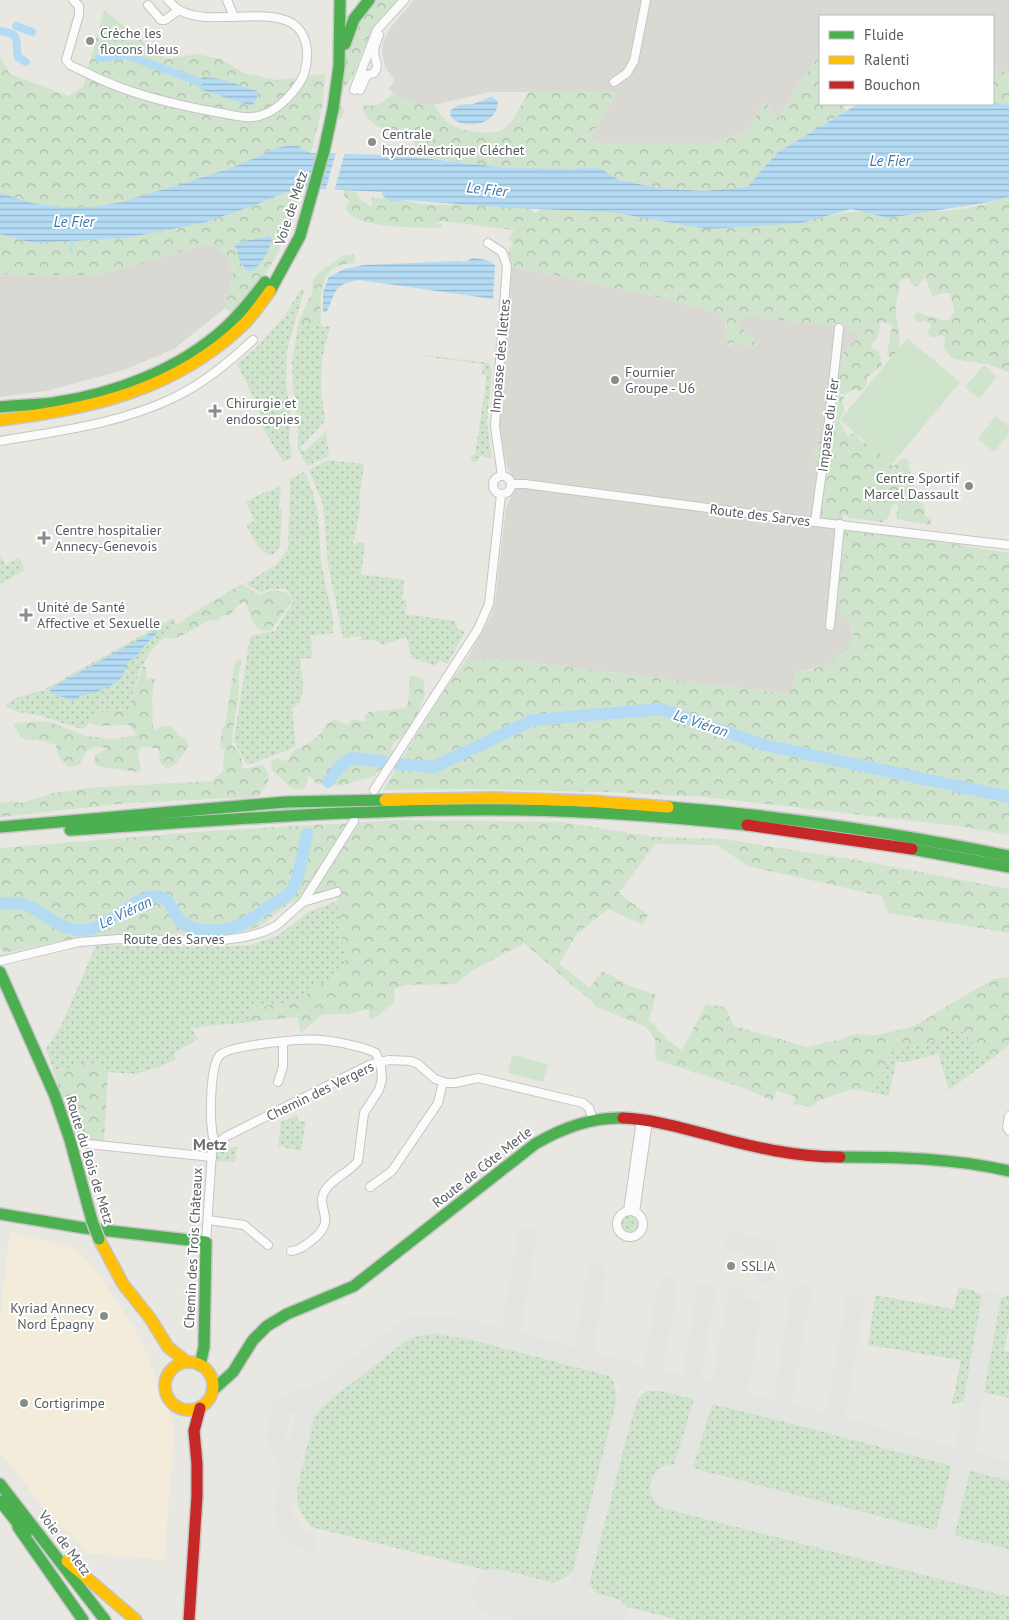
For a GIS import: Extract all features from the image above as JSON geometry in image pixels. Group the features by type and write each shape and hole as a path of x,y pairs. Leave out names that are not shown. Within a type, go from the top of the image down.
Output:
{"main road":[{"path":"331,0 333,40"},
{"name":"Voie de Metz","path":"327,121 336,14 335,0"},
{"name":"Voie de Metz","path":"0,420 57,414 90,407 142,390 170,378 208,355 242,326 260,306 288,261 296,235 303,200 338,84 340,0"},
{"path":"338,84 349,31 354,19 369,0"},
{"name":"Voie de Metz","path":"0,407 54,403 100,393 142,378 187,356 220,331 249,303 296,235"},
{"path":"0,428 57,414"},
{"path":"0,827 286,802 522,799 589,801 709,810 811,821 921,838 1009,856"},
{"path":"0,837 42,832 287,815 494,810 586,812 708,821 820,834 917,849 1009,867"},
{"name":"Route du Bois de Metz","path":"0,972 59,1105 92,1221 99,1239 124,1284 150,1318 168,1346 187,1362"},
{"name":"Route de Côte Merle","path":"213,1390 236,1368 253,1340 274,1321 331,1298 354,1286 537,1142 567,1127 593,1120 616,1118 645,1121 798,1155 919,1158 962,1162 1009,1171"},
{"path":"0,1214 69,1226 206,1242"},
{"name":"Chemin des Trois Châteaux","path":"200,1365 204,1347 208,1252 206,1242"},
{"path":"168,1346 169,1373"},
{"path":"187,1362 200,1365 212,1378 213,1390 206,1404 189,1411 176,1407 167,1395 165,1384 169,1373 174,1367 187,1362"},
{"path":"209,1373 230,1374"},
{"path":"196,1620 195,1542 197,1472 194,1431 200,1408"},
{"path":"183,1410 194,1431"},
{"name":"Voie de Metz","path":"0,1484 105,1620"},
{"path":"0,1501 83,1620"},
{"name":"Voie de Metz","path":"0,1501 93,1620"},
{"path":"40,1535 136,1620"},
{"path":"189,1620 195,1542"}],"street":[{"path":"73,0 79,6 79,15 66,60 70,65 120,88 188,108 246,117 262,115 278,106 299,86 306,67 306,46 298,28 290,22 270,17 193,15 179,10 168,0"},
{"path":"228,0 234,17"},
{"path":"357,90 377,30 404,0"},
{"path":"614,82 627,73 634,60 646,0"},
{"path":"148,5 162,20 165,20 179,10"},
{"path":"364,72 374,73 376,70 377,60 374,52 383,24"},
{"name":"Impasse des Ilettes","path":"488,243 502,252 507,266 494,426 502,476"},
{"name":"Impasse du Fier","path":"815,522 830,420 839,328"},
{"path":"0,441 104,423 140,412 174,398 200,383 253,340"},
{"path":"502,476 507,478 511,484 509,492 501,494 494,490 493,484 496,479 502,476"},
{"name":"Route des Sarves","path":"511,484 525,484 1009,545"},
{"path":"374,790 478,629 489,604 501,494"},
{"path":"830,626 840,524"},
{"name":"Route des Sarves","path":"0,961 79,942 119,939 216,941 245,937 276,926 303,902 354,821"},
{"path":"303,902 337,892"},
{"name":"Chemin des Trois Châteaux","path":"206,1242 212,1157 216,1144 212,1131 211,1104 216,1060 224,1052 235,1048 324,1040 375,1052 380,1062"},
{"path":"278,1082 283,1067 283,1043"},
{"path":"380,1062 407,1060 418,1064 431,1076 443,1082 455,1083 478,1078 572,1100 587,1106 593,1120"},
{"name":"Chemin des Vergers","path":"216,1144 225,1137 331,1084 380,1062 382,1083 364,1113 358,1160 325,1190 322,1202 326,1222 322,1232 298,1250 291,1251"},
{"path":"370,1187 392,1171 438,1103 443,1082"},
{"path":"1009,1116 1007,1127 1009,1131"},
{"path":"632,1212 645,1121"},
{"path":"88,1144 212,1157"},
{"path":"208,1220 244,1225 268,1245"}],"shaded area":[{"path":"414,0 1009,0 1009,73 994,70 994,15 819,15 819,52 778,119 764,101 748,131 713,143 601,143 590,137 617,92 490,92 434,105 418,104 394,94 388,88 395,81 385,67 382,51 383,42 391,27"},
{"path":"199,245 215,246 227,257 233,273 225,308 174,349 124,370 46,391 0,397 0,273 12,275 169,256"},
{"path":"512,266 671,300 721,314 726,321 724,329 728,345 740,343 749,348 756,342 743,329 739,317 759,317 822,325 841,325 848,326 857,333 857,339 846,349 842,358 822,507 843,511 843,533 840,547 847,558 838,602 841,611 851,623 854,639 848,648 827,665 796,672 792,689 788,694 501,659 467,659 492,614 506,507 517,485 507,467 499,425"},
{"path":"10,1232 77,1249 97,1272 133,1326 145,1349 172,1421 174,1437 164,1560 88,1553 43,1507 0,1452 0,1318"}],"green space":[{"path":"375,0 398,0 373,28 352,78 344,88 340,105 345,111 341,119 336,119 347,48 353,25"},
{"path":"104,10 166,59 197,54 221,59 244,73 277,80 325,74 323,103 311,153 298,145 279,147 234,167 121,202 93,207 62,207 32,203 0,193 0,57 10,74 68,96 83,87"},
{"path":"819,52 819,105 843,105 846,111 778,152 747,187 703,191 658,188 619,180 598,167 573,169 508,168 421,157 411,132 379,127 368,118 362,106 378,105 394,94 418,104 434,105 452,125 470,131 491,133 502,130 510,123 529,91 617,92 590,137 601,143 713,143 748,131 764,101 779,118"},
{"path":"994,70 1009,73 1009,105 994,103"},
{"path":"302,188 288,228 270,267 254,290 232,313 225,308 233,273 227,257 215,246 199,245 169,256 97,275 12,275 0,273 0,234 33,243 255,205"},
{"path":"343,189 357,192 359,198 370,206 373,197 382,199 386,195 420,204 448,205 466,203 527,206 534,213 544,208 825,216 851,212 924,209 933,211 955,210 1009,197 1009,373 987,365 951,358 944,348 945,337 941,335 933,338 929,336 927,331 931,328 931,324 927,321 917,322 914,317 916,313 920,312 925,316 933,316 943,321 950,319 954,311 950,293 933,296 925,278 914,287 908,278 902,279 899,282 900,289 896,302 896,312 900,341 899,347 891,358 887,355 892,325 881,321 877,338 871,345 872,348 879,352 882,366 867,377 866,386 862,390 853,390 844,395 840,393 839,388 841,360 846,349 857,339 857,333 849,332 848,326 822,325 759,317 740,317 743,329 756,342 755,349 740,343 724,343 726,321 721,314 671,300 512,266 509,253 512,245 509,237 514,230 440,221 436,223 442,224 442,227 433,228 398,227 370,223 350,214 345,207 350,202 344,196"},
{"path":"355,254 355,263 333,269 323,284 321,294 321,326 299,320 312,293 313,280 317,274 342,256"},
{"path":"301,289 304,290 287,350 286,384 291,416 289,436 292,458 283,462 260,423 259,408 237,364 257,347 283,318"},
{"path":"299,320 330,327 322,358 321,390 325,421 300,448 304,452 326,431 329,456 307,466 298,449 298,425 293,388 292,363"},
{"path":"907,338 960,382 892,464 840,420"},
{"path":"423,355 488,363 492,369 487,423 492,458 479,456 477,462 470,461 471,455 475,455 487,375 482,374 483,364"},
{"path":"984,365 997,377 979,399 965,387"},
{"path":"839,395 844,397 842,402 844,413 839,420 847,436 856,433 861,441 884,454 891,465 894,466 903,458 907,459 912,476 909,483 915,486 916,489 914,498 924,505 925,515 930,519 931,525 896,519 898,506 896,504 892,506 888,518 882,522 850,518 841,513 833,519 823,517 820,507 820,495 828,474 825,461 814,458 813,449 819,442 823,443 831,427 835,424 834,410"},
{"path":"996,416 1009,427 1009,434 994,452 978,439"},
{"path":"329,460 364,464 359,500 361,502 355,538 352,541 354,545 359,542 365,544 361,574 404,580 402,599 407,601 406,614 456,621 457,628 465,632 447,664 440,660 435,666 412,658 406,637 382,645 375,640 361,640 361,636 343,638 328,564 323,504 309,470"},
{"path":"304,472 312,489 318,513 321,562 333,619 333,633 311,636 312,658 300,659 302,694 301,700 292,708 296,747 247,765 234,741 250,636 275,631 293,602 287,589 270,589 261,592 245,584 277,564 288,549 290,479"},
{"path":"281,486 279,508 282,510 280,546 274,554 268,555 259,548 246,525 255,521 246,502 268,490 269,492"},
{"path":"849,530 893,534 1009,553 1009,835 958,826 705,797 609,792 471,789 383,790 443,692 467,659 501,659 788,694 792,689 796,672 814,669 829,663 842,653 854,639 853,628 841,611 838,597 840,574 845,571 847,558 840,547 843,533"},
{"path":"0,554 6,565 19,558 25,570 0,584"},
{"path":"242,584 259,595 272,590 287,593 291,598 290,604 271,630 265,631 257,627 251,618 246,602 239,604 230,615 221,616 219,621 210,620 179,637 167,639 165,637 191,614"},
{"path":"173,618 177,625 150,652 140,670 128,710 112,709 102,712 82,729 41,716 15,711 4,705 19,697 43,690"},
{"path":"241,659 232,745 240,756 242,769 262,765 267,771 269,779 258,797 129,803 0,817 0,803 11,801 20,803 54,793 86,788 212,781 223,771 224,750 220,748 222,728 225,726 235,662"},
{"path":"143,666 146,668 147,680 152,678 155,680 152,699 153,728 155,730 166,726 171,727 185,740 189,747 176,763 169,768 166,768 160,762 159,749 142,746 138,754 141,769 137,772 96,765 94,760 96,755 107,748 101,747 92,748 86,752 80,764 70,767 60,758 56,745 39,740 26,740 14,726 14,723 47,721 86,736 114,739 137,735 129,725 98,726 91,723 91,721 109,708 128,710"},
{"path":"414,675 424,681 422,702 409,728 394,742 391,748 394,753 390,764 379,770 374,776 340,786 325,783 317,784 308,776 306,787 294,789 275,774 271,768 273,761 277,758 284,761 288,760 294,750 317,737 326,724 335,719 348,725 353,719 365,722 365,716 369,712 405,708 408,703 410,677"},
{"path":"401,820 562,822 655,837 723,839 863,861 1009,889 1009,933 888,913 882,896 748,866 717,845 655,844 619,893 648,915 642,924 608,909 576,935 559,964 590,988 602,971 628,985 656,995 649,1020 669,1041 682,1050 706,1004 725,1007 734,1026 807,1047 855,1034 878,1035 914,1026 993,979 1009,977 1009,1045 998,1054 983,1054 959,1028 930,1043 889,1050 887,1066 870,1092 853,1089 820,1100 812,1107 793,1104 795,1096 776,1091 773,1101 741,1087 656,1060 655,1039 646,1027 599,1008 524,943 470,972 456,984 407,985 394,988 395,1001 374,1019 369,1018 369,1009 349,1014 321,1015 301,1033 297,1017 250,1022 250,1008 297,1001 346,968 337,901 338,887 288,904 260,926 243,932 81,937 4,953 0,947 0,848 211,831"},
{"path":"337,901 347,968 297,1001 251,1008 250,1022 191,1028 198,1039 174,1053 176,1059 162,1066 135,1074 108,1072 90,1062 54,1072 46,1049 60,1028 96,945 217,947 251,945 279,935 308,912"},
{"path":"959,1028 983,1054 998,1054 949,1090 938,1054 907,1062 896,1062 889,1096 870,1092 887,1066 889,1050 930,1043"},
{"path":"512,1055 548,1064 543,1082 508,1073"},
{"path":"90,1062 108,1072 104,1142 85,1140 72,1126 54,1072"},
{"path":"296,1115 299,1121 306,1122 301,1151 278,1146 281,1122"},
{"path":"237,1147 235,1162 216,1161 217,1152 224,1148"},
{"path":"630,1214 637,1217 640,1224 637,1231 630,1234 623,1231 620,1224 623,1217"},
{"path":"959,1287 973,1290 982,1295 985,1305 970,1395 962,1402 952,1404 961,1360 868,1345 875,1295 953,1309"},
{"path":"1009,1296 1009,1328 1004,1351 1009,1352 1009,1398 982,1392 997,1303 1000,1298"},
{"path":"426,1332 439,1332 484,1341 599,1367 612,1379 617,1406 577,1565 562,1580 541,1584 311,1527 305,1519 298,1506 297,1487 310,1428 317,1412 330,1398 407,1339"},
{"path":"646,1391 661,1391 1009,1478 1009,1620 678,1620 615,1604 604,1599 594,1591 589,1582 588,1574 637,1400"}],"water":[{"path":"202,77 230,82 257,91 258,95 253,105 249,105 202,90 199,88 199,82"},
{"path":"491,97 498,101 496,110 485,121 477,124 461,123 450,115 451,110 459,105 473,104"},
{"name":"Le Fier","path":"994,103 1009,105 1009,197 990,202 888,218 851,209 802,223 707,229 610,212 513,208 404,200 392,202 383,196 382,192 302,188 203,223 125,238 33,243 0,234 0,193 32,203 62,207 93,207 121,202 234,167 279,147 298,145 311,153 386,155 383,154 383,149 399,150 404,156 508,168 573,169 598,167 619,180 658,188 703,191 747,187 778,152 856,105 994,105"},
{"path":"271,236 271,241 266,255 254,270 247,271 240,262 235,246 237,243"},
{"path":"473,258 487,260 495,265 493,299 359,280 340,287 334,294 326,313 323,312 323,292 329,277 344,269 364,265 464,262"},
{"path":"156,630 158,632 137,656 129,661 122,677 117,682 72,701 50,691 51,688"}],"pier":[{"path":"336,152 345,152 334,192 325,192"}],"waterway":[{"path":"16,26 32,32"},
{"path":"0,31 15,36 18,57 26,62"},
{"path":"99,58 126,55 199,82"},
{"path":"71,252 72,240"},
{"name":"Le Viéran","path":"398,764 434,767 533,720 661,709 764,745 1009,797"},
{"name":"Le Viéran","path":"328,782 339,767 352,758 385,762"},
{"name":"Le Viéran","path":"0,904 23,904 58,924 77,930 98,926 142,900 159,897 164,898 180,920 190,927 204,930 227,929 247,921 290,892 299,873 307,834"}],"taxiway":[{"path":"509,1340 527,1237"},
{"path":"735,1242 768,1249 765,1274"},
{"path":"582,1359 597,1274"},
{"path":"641,1379 652,1377 668,1285"},
{"path":"690,1387 706,1292"},
{"path":"781,1411 801,1294"},
{"path":"720,1395 737,1297"},
{"path":"940,1556 963,1459 991,1299"},
{"path":"834,1425 855,1303"},
{"path":"737,1400 752,1308"},
{"path":"307,1542 293,1533 287,1525 283,1508 305,1415 315,1400 402,1332 411,1328 433,1324 475,1331 1009,1471"},
{"path":"554,1606 567,1602 577,1593 629,1390 628,1378 619,1369"},
{"path":"292,1470 275,1436 281,1410 284,1406 323,1392"},
{"path":"677,1488 706,1392"},
{"path":"577,1593 578,1604 587,1614"}],"runway":[{"path":"673,1487 1009,1573"},
{"path":"496,1592 608,1620"}],"traffic: fast":[{"path":"270,291 300,236 324,151 333,109 339,66 340,0"},
{"path":"345,44 354,19 369,0"},
{"path":"0,407 53,403 76,399 145,378 166,368 207,343 236,317 265,282"},
{"path":"0,827 286,802 385,800"},
{"path":"668,807 754,815 839,826 1009,856"},
{"path":"70,830 295,816 464,810 605,813 747,825"},
{"path":"912,849 1009,867"},
{"path":"0,972 55,1096 70,1140 92,1221"},
{"path":"213,1390 233,1372 253,1340 267,1326 287,1314 354,1286 535,1144 577,1125 600,1119 623,1118"},
{"path":"840,1157 946,1161 1009,1171"},
{"path":"0,1214 84,1228 206,1242 204,1347 200,1365"},
{"path":"92,1221 99,1239"},
{"path":"0,1484 105,1620"},
{"path":"0,1501 26,1534"},
{"path":"18,1527 83,1620"}],"traffic: slow":[{"path":"0,420 67,410 131,393 161,380 190,365 218,347 248,320 270,291"},
{"path":"385,800 493,798 589,801 668,807"},
{"path":"99,1239 123,1284 150,1318 168,1347 187,1362"},
{"path":"184,1362 194,1362 206,1369 213,1381 213,1386 213,1391 206,1403 194,1410 184,1410 176,1406 169,1399 165,1391 165,1381 169,1373 176,1366 184,1362"},
{"path":"67,1561 136,1620"}],"traffic: jam":[{"path":"747,825 912,849"},
{"path":"623,1118 666,1124 741,1144 774,1150 823,1157 840,1157"},
{"path":"189,1620 197,1496 194,1431 200,1408"}],"place":[{"name":"Crèche les flocons bleus","path":"90,41"},
{"name":"Centrale hydroélectrique Cléchet","path":"372,142"},
{"name":"Fournier Groupe - U6","path":"615,380"},
{"name":"Chirurgie et endoscopies","path":"215,411"},
{"name":"Centre Sportif Marcel Dassault","path":"969,486"},
{"name":"Centre hospitalier Annecy-Genevois","path":"44,538"},
{"name":"Unité de Santé Affective et Sexuelle","path":"26,615"},
{"name":"SSLIA","path":"731,1266"},
{"name":"Kyriad Annecy Nord Épagny","path":"104,1316"},
{"name":"Cortigrimpe","path":"24,1403"}],"district":[{"name":"Metz","path":"210,1144"}]}
